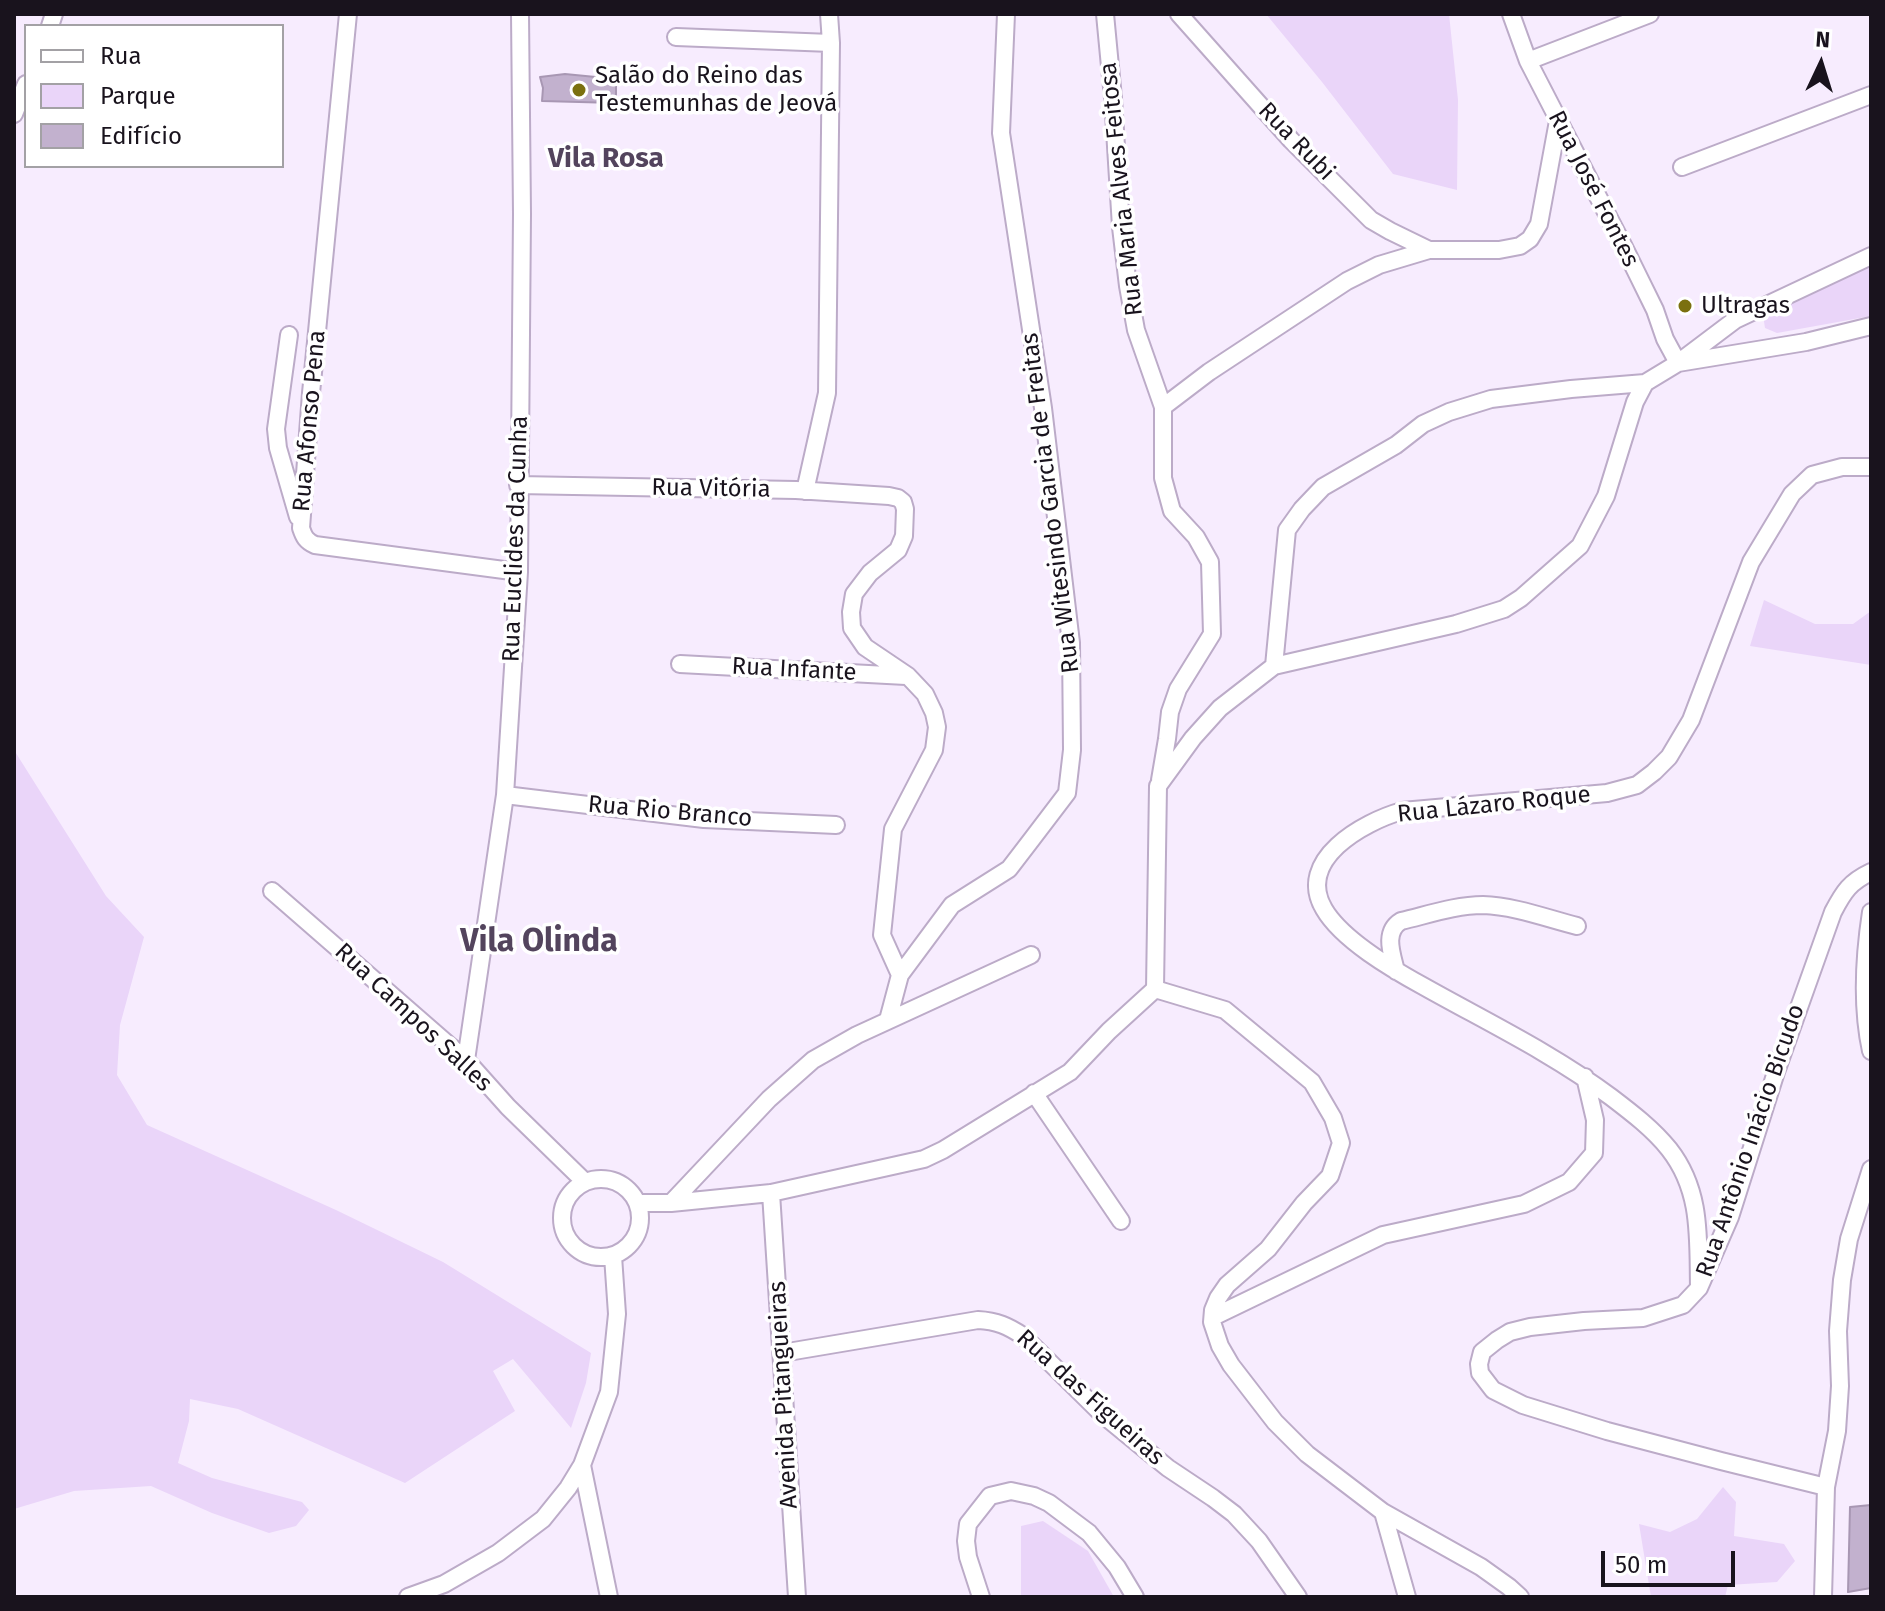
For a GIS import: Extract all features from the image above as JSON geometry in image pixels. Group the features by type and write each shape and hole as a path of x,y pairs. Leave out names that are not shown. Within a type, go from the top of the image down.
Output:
{"street":[{"name":"Rua Afonso Pena","path":"348,14 301,528 308,542 315,545 519,572"},
{"name":"Rua Euclides da Cunha","path":"466,1060 505,795 519,572 520,14"},
{"path":"805,491 827,393 829,14"},
{"name":"Rua Witesindo Garcia de Freitas","path":"900,975 952,905 1009,869 1032,839 1067,793 1072,750 1071,643 1043,408 1001,133 1006,14"},
{"name":"Rua Maria Alves Feitosa","path":"1105,14 1128,286 1136,330 1163,407 1163,478 1172,511 1196,537 1210,562 1212,634 1178,689 1170,712 1158,786"},
{"name":"Rua Rubi","path":"1179,14 1291,140 1371,220 1429,250"},
{"name":"Rua José Fontes","path":"1511,14 1528,61 1624,247 1678,363"},
{"path":"1528,61 1650,14"},
{"path":"676,37 831,43"},
{"path":"14,114 24,89"},
{"path":"1682,167 1871,95"},
{"path":"1163,407 1209,372 1347,281 1379,265 1429,250 1499,250 1520,246 1530,239 1539,224 1558,121"},
{"path":"1274,666 1287,530 1323,487 1396,445 1423,424 1449,412 1491,399 1645,383 1678,363 1735,320 1871,256"},
{"path":"1678,363 1806,342 1871,326"},
{"path":"289,335 276,429 278,448 301,528"},
{"path":"638,1203 671,1203 771,1193 924,1159 1070,1072 1155,989 1158,786 1193,738 1220,708 1274,666 1456,624 1504,609 1521,598 1580,546 1606,496 1635,402 1645,383"},
{"name":"Rua Lázaro Roque","path":"1699,1288 1695,1204 1686,1175 1669,1149 1639,1118 1585,1077 1396,971 1342,932 1325,910 1317,893 1318,874 1325,859 1356,830 1402,811 1607,793 1637,785 1669,757 1691,720 1751,562 1792,494 1812,475 1842,467 1871,467"},
{"name":"Rua Vitória","path":"518,485 805,491 898,498 905,509 904,536 898,550 870,573 854,594 851,612 852,628 865,647 908,676"},
{"name":"Rua Infante","path":"680,664 908,676"},
{"path":"888,1020 900,975 882,935 893,829 934,750 937,727 925,694 908,676"},
{"name":"Rua Rio Branco","path":"505,795 704,819 836,825"},
{"name":"Rua Antônio Inácio Bicudo","path":"1826,1487 1607,1431 1523,1405 1493,1390 1480,1373 1479,1364 1482,1352 1510,1332 1570,1322 1643,1318 1683,1305 1699,1288 1730,1217 1776,1072 1833,912 1844,891 1855,879 1871,872"},
{"name":"Rua Campos Salles","path":"272,891 466,1060 508,1107 585,1182"},
{"path":"1396,971 1391,932 1393,926 1401,921 1481,905 1577,926"},
{"path":"1871,912 1865,947 1864,981 1871,1051"},
{"path":"671,1203 769,1099 813,1060 888,1020 1031,955"},
{"path":"1155,989 1225,1010 1312,1082 1333,1118 1341,1143 1330,1176 1268,1249 1227,1285 1218,1298 1213,1317 1214,1332 1225,1356 1275,1422 1307,1454 1383,1512 1481,1567 1520,1597"},
{"path":"1213,1317 1383,1235 1524,1204 1569,1182 1594,1153 1595,1120 1585,1077"},
{"path":"1034,1093 1121,1221"},
{"path":"1823,1597 1826,1487 1837,1431 1840,1386 1838,1331 1842,1280 1849,1239 1871,1169"},
{"path":"597,1178 621,1184 638,1203 640,1228 625,1250 613,1256 600,1258 575,1249 562,1226 561,1212 573,1189 597,1178"},
{"name":"Avenida Pitangueiras","path":"771,1193 797,1597"},
{"path":"408,1597 444,1584 478,1565 543,1519 582,1465 609,1392 617,1314 613,1256"},
{"name":"Rua das Figueiras","path":"782,1353 978,1320 996,1321 1009,1326 1144,1450 1234,1514 1259,1541 1298,1597"},
{"path":"582,1465 609,1597"},
{"path":"981,1597 968,1557 968,1524 990,1496 1011,1491 1049,1503 1089,1533 1117,1567 1135,1597"},
{"path":"1383,1512 1407,1597"}],"green space":[{"path":"1266,14 1449,14 1458,100 1457,190 1393,174"},
{"path":"1871,266 1871,316 1777,333 1765,328 1763,315"},
{"path":"1764,600 1815,624 1853,624 1871,611 1871,665 1750,646"},
{"path":"14,750 106,896 144,937 120,1025 117,1075 147,1125 443,1262 591,1353 586,1383 571,1428 513,1359 493,1371 515,1411 405,1483 238,1409 190,1399 189,1421 178,1463 212,1478 302,1502 309,1510 296,1526 269,1533 212,1513 151,1486 74,1491 14,1509"},
{"path":"1723,1487 1736,1502 1734,1536 1784,1544 1795,1561 1777,1582 1728,1585 1725,1597 1651,1597 1639,1524 1670,1532 1697,1519"},
{"path":"1043,1521 1088,1551 1114,1597 1021,1597 1021,1526"}],"building":[{"name":"Salão do Reino das Testemunhas de Jeová","path":"565,74 616,79 616,103 542,101 540,77"},
{"path":"1871,1505 1871,1588 1848,1592 1850,1507"}],"place":[{"name":"Salão do Reino das Testemunhas de Jeová","path":"579,90"},
{"name":"Ultragas","path":"1685,306"}],"district":[{"name":"Vila Rosa","path":"606,159"},
{"name":"Vila Olinda","path":"539,942"}]}
